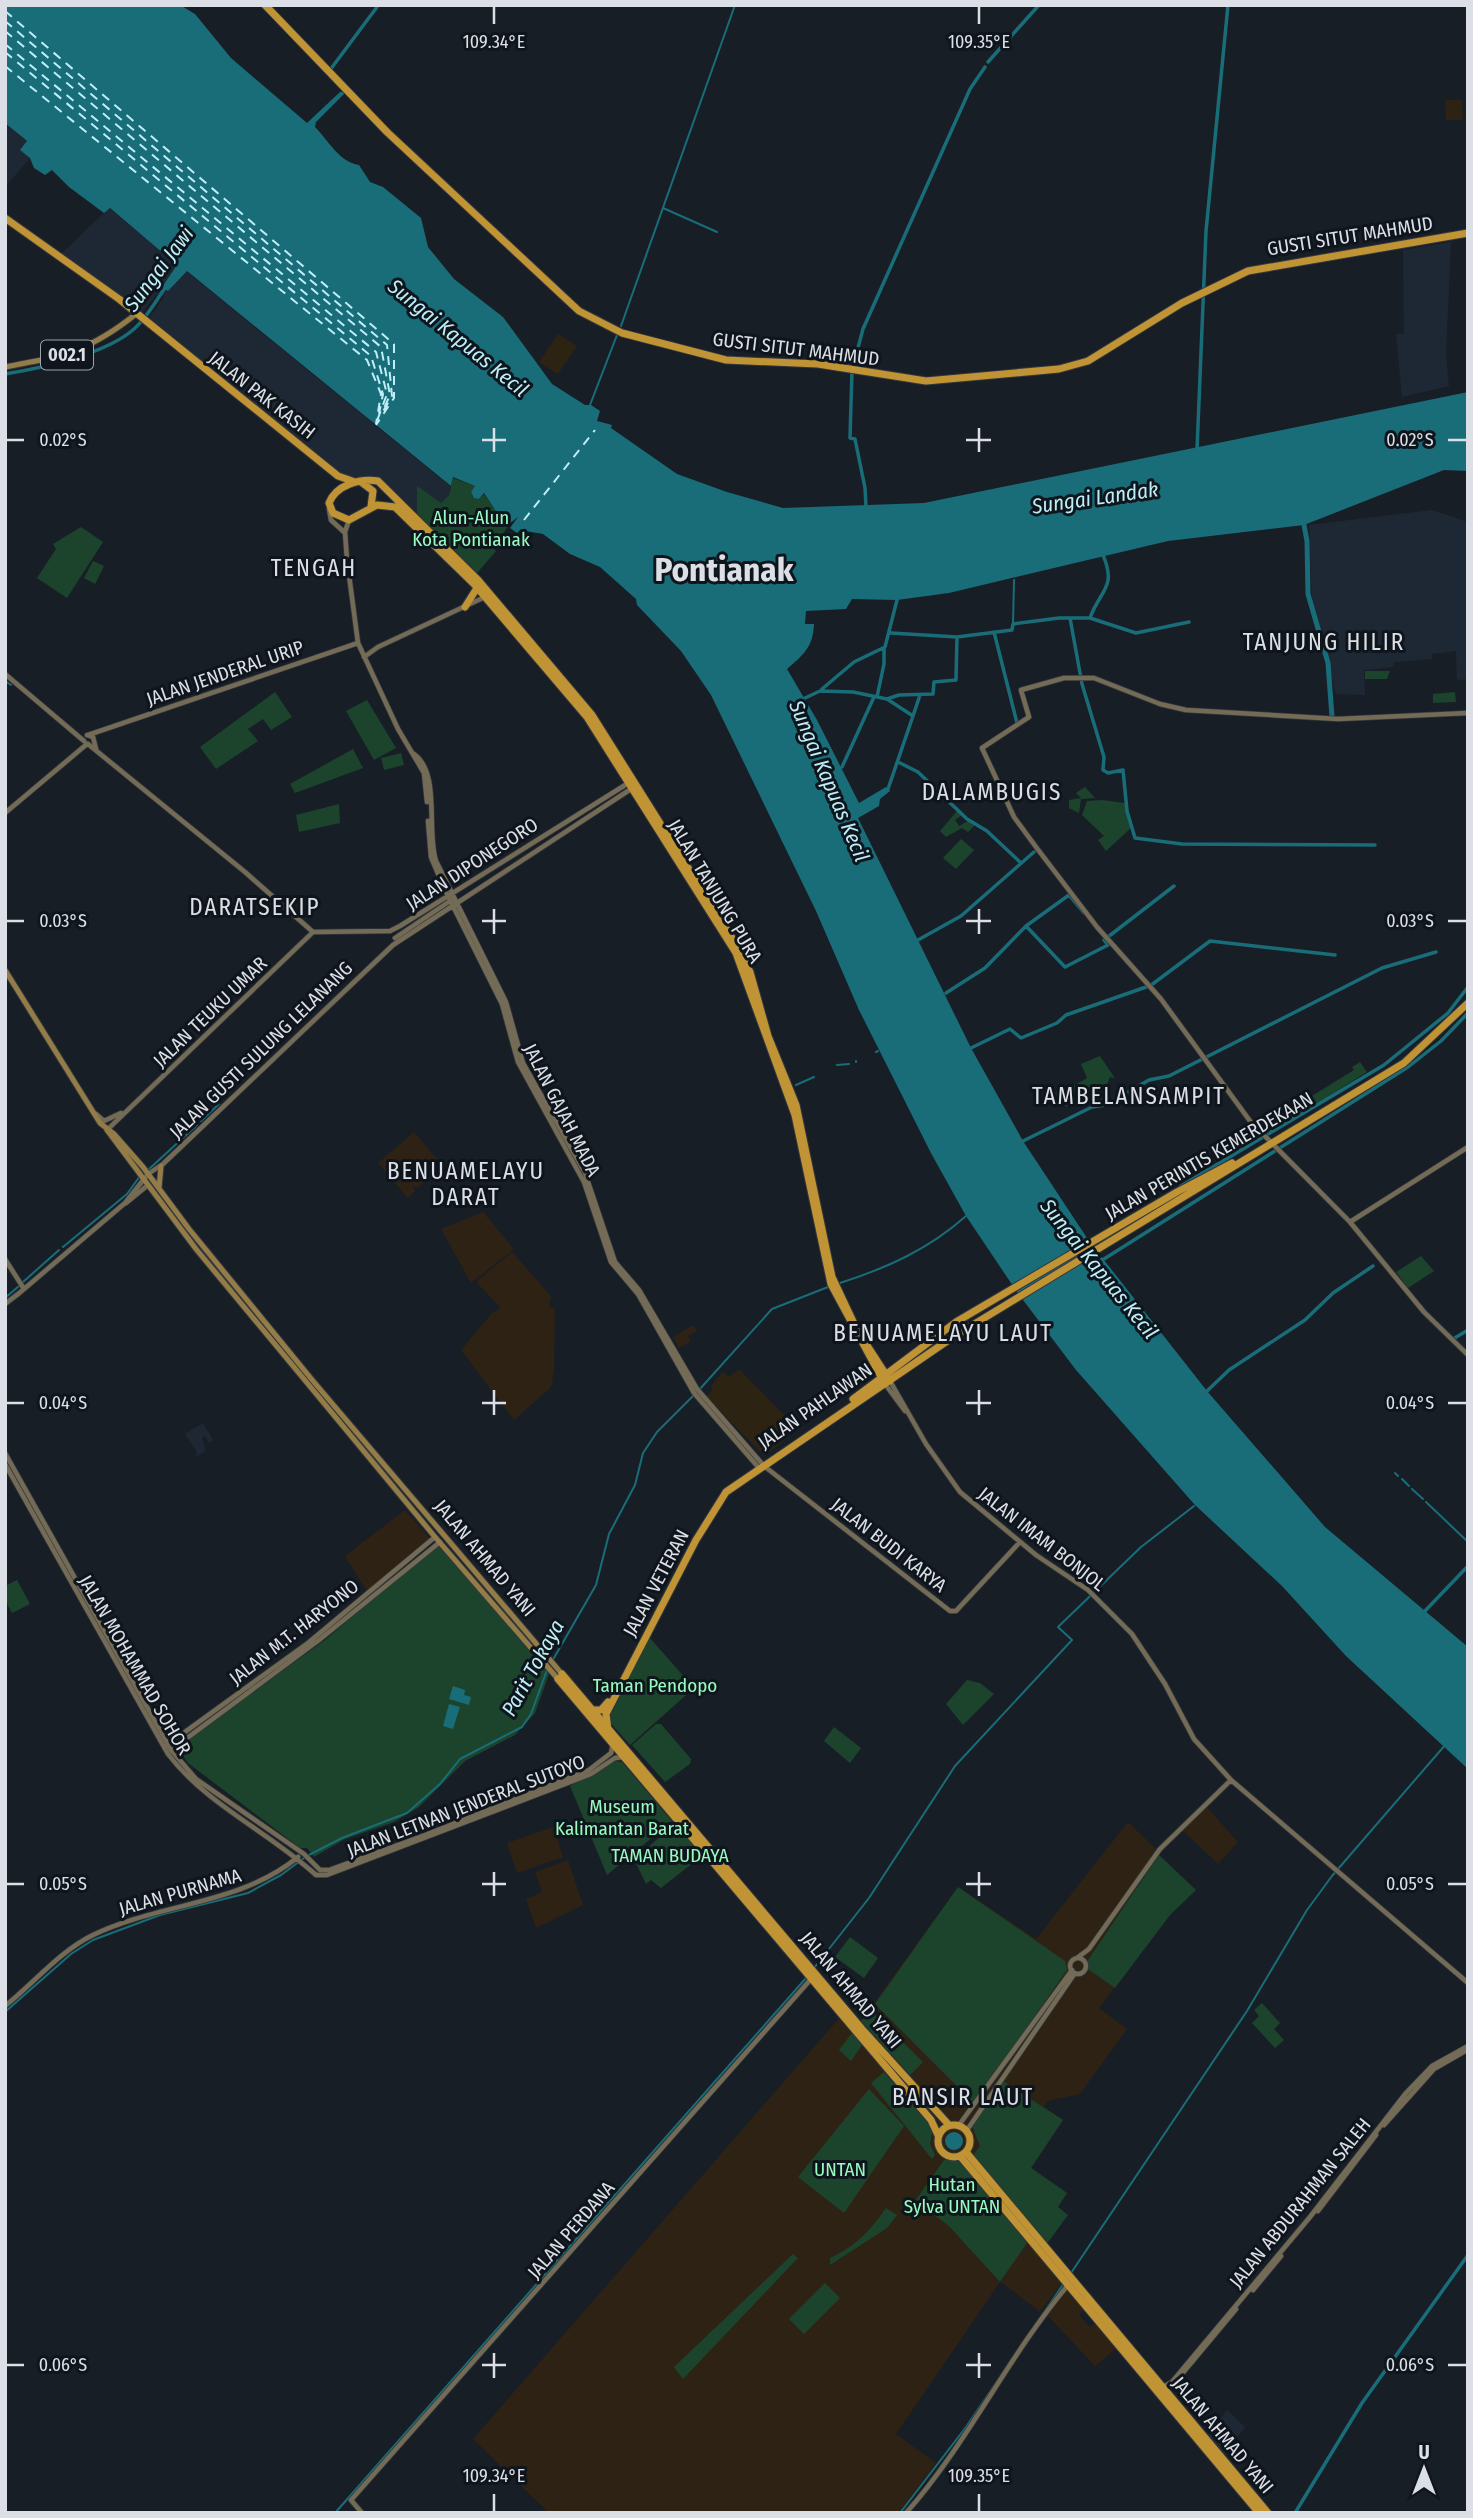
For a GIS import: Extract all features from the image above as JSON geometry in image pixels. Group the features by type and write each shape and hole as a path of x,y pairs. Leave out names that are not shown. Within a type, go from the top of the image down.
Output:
{"highway":[{"name":"GUSTI SITUT MAHMUD","path":"265,5 351,96 576,308 622,333 726,360 851,369 926,381 972,379 1068,368 1088,361 1201,294 1256,268 1468,233"},
{"path":"5,220 125,304 143,321"},
{"path":"5,220 143,321"},
{"name":"JALAN PAK KASIH","path":"143,321 328,472 337,480 339,489"},
{"name":"JALAN PAK KASIH","path":"180,353 338,476 358,482 378,481 393,502"},
{"path":"371,508 375,500 373,491 358,482 339,489 331,496 329,506 336,515 349,520 371,508 393,502"},
{"name":"JALAN TANJUNG PURA","path":"393,502 487,596 587,717 634,783 743,967 797,1125 831,1278 841,1303 886,1380"},
{"path":"465,607 474,582"},
{"name":"JALAN PERINTIS KEMERDEKAAN","path":"886,1380 1403,1061 1468,1000"},
{"name":"JALAN PERINTIS KEMERDEKAAN","path":"886,1380 956,1322 1177,1192 1270,1143"},
{"name":"JALAN PAHLAWAN","path":"760,1466 886,1380"},
{"name":"JALAN VETERAN","path":"592,1710 606,1707 718,1496 760,1466"},
{"name":"JALAN AHMAD YANI","path":"560,1676 592,1710 935,2119"},
{"name":"JALAN AHMAD YANI","path":"560,1676 613,1744 811,1973"},
{"name":"JALAN VETERAN","path":"608,1730 605,1716 620,1682"},
{"path":"935,2119 948,2125 959,2125 967,2130 970,2144 963,2154 943,2154 938,2144 935,2119"},
{"path":"938,2135 948,2125"},
{"name":"JALAN AHMAD YANI","path":"963,2154 1067,2280 1164,2391 1259,2513"},
{"name":"JALAN AHMAD YANI","path":"1085,2300 1268,2513"}],"main road":[{"name":"002.1","path":"5,367 82,351 143,321"},
{"path":"5,970 92,1109 149,1177"},
{"path":"159,1188 161,1166"},
{"name":"JALAN AHMAD YANI","path":"149,1177 211,1260"},
{"name":"JALAN AHMAD YANI","path":"149,1177 211,1260 363,1451 435,1537 476,1578"},
{"name":"JALAN AHMAD YANI","path":"270,1333 369,1446 560,1676"},
{"path":"363,1451 369,1446"}],"street":[{"path":"329,506 330,517 345,532 349,520"},
{"name":"JALAN GAJAH MADA","path":"345,532 358,643 414,754 428,773 433,849 452,900 506,1002 524,1068 586,1181 615,1262 639,1290 697,1393 760,1466"},
{"path":"364,658 378,647 487,596"},
{"path":"358,643 368,648 378,647"},
{"name":"JALAN JENDERAL URIP","path":"88,740 102,730 358,643"},
{"path":"5,674 74,732 88,740 313,932"},
{"path":"1468,713 1338,719 1186,710 1160,704 1099,680 1081,678 1050,681 1021,690 1029,717 982,748 1014,817 1106,938 1149,985 1270,1143 1350,1222 1424,1312 1468,1355"},
{"path":"5,813 88,740"},
{"path":"393,945 395,937 608,806 634,783"},
{"name":"JALAN DIPONEGORO","path":"313,932 390,931 452,900 478,877 603,799 634,783"},
{"path":"603,799 608,806"},
{"path":"478,877 482,884"},
{"name":"JALAN GUSTI SULUNG LELANANG","path":"64,1256 125,1203 393,945 452,900"},
{"path":"390,931 395,937"},
{"name":"JALAN TEUKU UMAR","path":"107,1130 313,932"},
{"path":"92,1109 104,1121 125,1111"},
{"path":"1350,1222 1468,1147"},
{"path":"18,1295 22,1285 64,1256"},
{"path":"5,1304 64,1256"},
{"path":"5,1259 22,1285"},
{"name":"JALAN IMAM BONJOL","path":"886,1380 954,1486 1020,1542 1095,1596 1144,1651 1189,1732 1231,1780 1468,1983"},
{"path":"5,1453 46,1532"},
{"path":"5,1464 46,1532"},
{"name":"JALAN BUDI KARYA","path":"760,1466 952,1612 1020,1542"},
{"name":"JALAN MOHAMMAD SOHOR","path":"46,1532 168,1754 193,1780 318,1872"},
{"name":"JALAN M.T. HARYONO","path":"169,1747 307,1643 435,1537"},
{"path":"169,1747 319,1640 440,1542"},
{"name":"JALAN MOHAMMAD SOHOR","path":"139,1702 193,1780"},
{"name":"JALAN LETNAN JENDERAL SUTOYO","path":"590,1772 611,1753 613,1744"},
{"name":"JALAN LETNAN JENDERAL SUTOYO","path":"318,1872 397,1848 590,1772 615,1758 624,1757"},
{"path":"967,2130 1015,2052 1073,1972 1071,1961 1089,1949 1160,1849 1231,1780"},
{"name":"JALAN MOHAMMAD SOHOR","path":"246,1818 304,1854 307,1862"},
{"name":"JALAN PURNAMA","path":"5,2006 68,1951 92,1936 147,1914 246,1889 298,1858"},
{"path":"1073,1972 1083,1972 1089,1949"},
{"path":"1077,1958 1086,1964"},
{"name":"JALAN PERDANA","path":"362,2513 351,2500 811,1973"},
{"name":"JALAN ABDURAHMAN SALEH","path":"1164,2391 1248,2294 1432,2066 1468,2048"},
{"path":"959,2125 1011,2059"},
{"path":"906,2513 929,2486 1067,2280"},
{"name":"JALAN ABDURAHMAN SALEH","path":"1164,2391 1181,2373"}],"shaded area":[{"path":"1445,100 1462,100 1463,120 1446,120"},
{"path":"5,123 27,142 30,158 5,187"},
{"path":"109,208 177,265 162,287 168,291 186,271 450,486 449,495 441,503 418,513 397,499 377,477 343,477 147,321 164,297 158,293 140,315 61,254"},
{"path":"1451,242 1446,355 1449,386 1402,397 1396,334 1404,334 1403,250"},
{"path":"558,334 577,346 558,374 539,362"},
{"path":"1432,510 1468,522 1468,679 1457,680 1456,651 1432,654 1432,659 1394,662 1393,667 1364,670 1365,695 1336,694 1312,604 1309,525"},
{"path":"414,1132 443,1166 434,1174 431,1172 432,1175 417,1188 413,1185 415,1191 408,1198 378,1163"},
{"path":"483,1212 514,1249 471,1283 441,1229"},
{"path":"512,1252 551,1296 549,1306 552,1309 555,1306 554,1370 551,1387 514,1420 461,1350 491,1314 501,1308 478,1284 478,1280"},
{"path":"693,1325 697,1331 688,1336 691,1341 679,1348 673,1337"},
{"path":"739,1369 788,1419 777,1429 785,1440 764,1456 706,1396 713,1390 711,1386 723,1372 729,1377"},
{"path":"203,1423 213,1440 209,1443 205,1436 202,1437 205,1451 196,1457 197,1452 185,1434"},
{"path":"405,1510 430,1539 367,1591 345,1556"},
{"path":"1205,1805 1238,1842 1218,1864 1181,1829"},
{"path":"1128,1822 1160,1853 1136,1886 1166,1920 1099,2008 1127,2029 1080,2094 1047,2101 1044,2107 1063,2120 1031,2168 1067,2193 1038,2235 1028,2242 1061,2284 1040,2312 1001,2282 1013,2263 896,2434 936,2463 899,2513 549,2513 473,2439 841,2016 886,2070 896,2060 861,2021 958,1887 1036,1939"},
{"path":"553,1827 563,1857 517,1873 507,1843"},
{"path":"568,1860 583,1905 536,1928 526,1899 542,1892 535,1872"},
{"path":"1067,2288 1085,2308 1079,2315 1090,2327 1097,2322 1117,2348 1095,2366 1047,2315"},
{"path":"1227,2410 1245,2427 1224,2455 1207,2437"}],"green space":[{"name":"Alun-Alun Kota Pontianak","path":"453,478 475,486 471,492 474,498 479,499 484,494 499,516 509,525 493,548 496,551 477,573 417,515 417,486 441,503 449,495"},
{"path":"81,527 103,542 67,598 37,578 56,549 53,544"},
{"path":"93,561 104,566 95,584 84,578"},
{"path":"1365,671 1390,671 1387,679 1365,679"},
{"path":"275,692 292,717 271,730 263,719 248,729 258,741 216,769 200,747"},
{"path":"1455,692 1456,702 1433,703 1433,694"},
{"path":"367,700 396,748 374,760 346,711"},
{"path":"353,749 363,768 295,793 290,784"},
{"path":"401,753 404,765 384,770 381,758"},
{"path":"1085,787 1095,798 1081,799 1079,813 1069,808 1069,800 1081,798 1076,793"},
{"path":"1087,801 1125,803 1131,828 1106,851 1098,840 1104,836 1082,815"},
{"path":"339,804 340,823 299,832 296,815"},
{"path":"957,811 962,815 955,820 959,826 968,821 975,825 968,832 962,828 946,837 940,831"},
{"path":"961,839 974,850 956,869 943,858"},
{"path":"1100,1056 1115,1078 1110,1077 1106,1087 1110,1099 1099,1104 1093,1091 1066,1107 1063,1101 1055,1104 1052,1096 1060,1088 1063,1092 1087,1078 1081,1064"},
{"path":"1360,1062 1367,1072 1264,1136 1258,1129 1354,1070 1352,1067"},
{"path":"1421,1256 1434,1271 1408,1288 1396,1272"},
{"path":"438,1543 549,1674 535,1713 515,1735 465,1761 419,1807 394,1822 345,1839 314,1857 307,1848 300,1848 188,1763 177,1747 325,1640"},
{"path":"17,1580 30,1604 12,1613 5,1600 5,1586"},
{"name":"Taman Pendopo","path":"649,1637 694,1688 630,1745 608,1720"},
{"path":"967,1680 980,1683 994,1694 963,1725 946,1704"},
{"path":"656,1724 661,1724 691,1759 690,1764 665,1782 632,1745"},
{"path":"834,1727 861,1748 850,1763 824,1741"},
{"name":"Museum Kalimantan Barat","path":"616,1761 622,1762 672,1821 607,1875 570,1786"},
{"name":"TAMAN BUDAYA","path":"675,1824 703,1855 661,1888 651,1880 646,1884 634,1859"},
{"path":"1159,1855 1196,1890 1170,1915 1115,1988 1088,1969 1088,1960"},
{"path":"958,1887 1065,1961 1067,1970 974,2103 875,2004"},
{"path":"850,1937 878,1958 864,1978 835,1957"},
{"path":"1262,2003 1280,2023 1274,2029 1284,2040 1275,2048 1252,2023 1259,2016 1254,2010"},
{"path":"870,2010 923,2062 910,2075 861,2021"},
{"path":"852,2033 862,2045 851,2061 839,2050"},
{"path":"884,2072 933,2128 930,2144 935,2155 932,2159 871,2083"},
{"path":"1000,2079 1063,2120 1031,2168 1067,2193 1058,2207 1068,2215 1046,2245 972,2157 980,2146 972,2126"},
{"name":"UNTAN","path":"869,2089 904,2126 844,2213 798,2177"},
{"name":"Hutan Sylva UNTAN","path":"959,2159 1027,2243 1000,2282 949,2226 915,2201 944,2160"},
{"path":"886,2208 897,2215 887,2228 830,2265 830,2258 862,2237"},
{"path":"793,2254 798,2258 683,2379 674,2367"},
{"path":"825,2283 840,2298 804,2334 789,2319"}],"water":[{"path":"5,5 180,5 195,14 231,58 307,123 340,92 347,91 316,122 315,127 340,155 359,165 370,182 383,187 421,218 428,247 454,279 503,317 552,384 585,405 591,405 600,411 597,421 612,425 611,428 677,474 783,508 924,503 1468,392 1468,471 1444,470 1304,525 1168,541 949,593 897,600 852,599 846,609 806,611 805,624 814,624 812,639 803,654 787,669 817,720 859,803 886,787 890,791 880,799 879,806 858,818 971,1048 1023,1141 1089,1241 1207,1391 1325,1527 1468,1647 1468,1769 1346,1656 1282,1586 1195,1505 1076,1370 1017,1292 966,1216 932,1155 859,1010 816,911 711,695 681,651 637,605 636,599 600,567 570,554 543,534 520,530 517,533 510,528 518,517 509,524 499,516 484,493 479,499 474,498 471,492 475,486 453,477 451,486 187,271 168,291 162,287 177,265 110,208 104,213 69,187 52,170 45,175 34,168 30,158 20,150 27,141 5,123"},
{"path":"453,1686 465,1690 464,1695 471,1697 469,1705 449,1699"},
{"path":"449,1704 460,1707 453,1729 443,1726"},
{"path":"954,2132 960,2135 963,2141 960,2147 954,2150 948,2147 945,2141 948,2135"}],"waterway":[{"path":"330,70 377,7 375,5"},
{"path":"621,326 735,5"},
{"path":"988,62 1039,5"},
{"path":"1197,450 1206,231 1228,5"},
{"path":"866,507 855,439 850,438 852,370 863,329 970,89 985,67"},
{"path":"663,208 717,232"},
{"name":"Sungai Jawi","path":"5,374 73,359 122,338 143,319 167,285"},
{"path":"590,405 617,335"},
{"path":"1304,525 1308,594 1328,663 1332,717"},
{"path":"1090,618 1108,582 1103,555"},
{"path":"1013,624 1014,580"},
{"path":"822,689 854,662 885,647 897,600"},
{"path":"891,633 957,637 1012,630 1013,624 1059,618 1090,618 1136,633 1189,622"},
{"path":"1070,618 1082,684 1104,757 1103,770 1108,773 1123,770 1127,811 1135,838 1182,844 1375,845"},
{"path":"994,632 1017,723"},
{"name":"Sungai Kapuas Kecil","path":"805,698 820,691 853,692 887,699 899,695 933,694 934,682 956,680 957,637"},
{"path":"877,697 884,664 884,648"},
{"path":"5,681 11,685"},
{"path":"913,716 920,695"},
{"name":"Sungai Kapuas Kecil","path":"842,767 874,697"},
{"path":"887,699 913,716 888,789"},
{"path":"900,763 918,772 967,819 987,831 1021,863"},
{"path":"918,940 961,916 1034,852"},
{"path":"946,993 985,968 1026,926 1065,967 1108,945 1104,940 1174,886"},
{"path":"1026,926 1069,895 1084,913"},
{"path":"1150,986 1210,941 1335,955"},
{"path":"1023,1141 1092,1107 1106,1105 1149,1080 1169,1076 1382,968 1436,952"},
{"path":"971,1048 1010,1029 1021,1038 1057,1023 1066,1015 1149,986"},
{"path":"1181,1186 1384,1065 1448,1013 1468,987"},
{"name":"Sungai Kapuas Kecil","path":"1104,1259 1408,1067 1441,1041 1468,1013"},
{"path":"837,1065 849,1064"},
{"path":"796,1085 814,1077"},
{"path":"201,1121 219,1104"},
{"path":"148,1170 197,1125"},
{"path":"63,1247 127,1194 140,1176"},
{"name":"Parit Tokaya","path":"840,1283 907,1256 966,1216"},
{"path":"23,1282 59,1250"},
{"path":"1207,1391 1229,1370 1305,1320 1333,1293 1373,1266"},
{"path":"5,1298 19,1286"},
{"name":"Parit Tokaya","path":"699,1390 772,1309 828,1287"},
{"path":"1453,1339 1468,1330"},
{"name":"Parit Tokaya","path":"309,1855 342,1838 407,1813 440,1784 460,1759 522,1727 531,1714 547,1670 596,1585 609,1534 635,1485 643,1453 657,1432 693,1396"},
{"path":"1395,1473 1398,1476"},
{"path":"1402,1479 1409,1486"},
{"path":"1412,1489 1423,1499"},
{"path":"1426,1502 1468,1542"},
{"path":"814,1968 869,1898 955,1766 1072,1640 1058,1627 1141,1547 1194,1506"},
{"path":"1424,1612 1468,1566"},
{"path":"1071,2273 1247,2011 1307,1910 1332,1876 1446,1744"},
{"name":"Parit Tokaya","path":"5,2012 71,1954 93,1940 160,1915 248,1893 281,1875 304,1858"},
{"path":"335,2513 806,1978"},
{"path":"1295,2513 1362,2403 1468,2255"},
{"path":"900,2513 966,2427 1064,2283"}],"ferry route":[{"path":"5,11 394,344 394,398 376,425"},
{"path":"5,21 387,345 392,396 381,415"},
{"path":"5,31 381,347 390,395 384,408"},
{"path":"5,44 376,352 387,394 377,421"},
{"path":"5,52 371,356 383,394 379,414"},
{"path":"5,66 367,360 381,394 376,424"},
{"path":"524,520 595,430"}],"district":[{"name":"TENGAH","path":"314,568"},
{"name":"Pontianak","path":"724,570"},
{"name":"TANJUNG HILIR","path":"1324,642"},
{"name":"DALAMBUGIS","path":"992,792"},
{"name":"DARATSEKIP","path":"255,907"},
{"name":"TAMBELANSAMPIT","path":"1129,1096"},
{"name":"BENUAMELAYU DARAT","path":"466,1184"},
{"name":"BENUAMELAYU LAUT","path":"943,1333"},
{"name":"BANSIR LAUT","path":"963,2097"}],"water label":[{"name":"Sungai Landak","path":"1095,498"}]}
